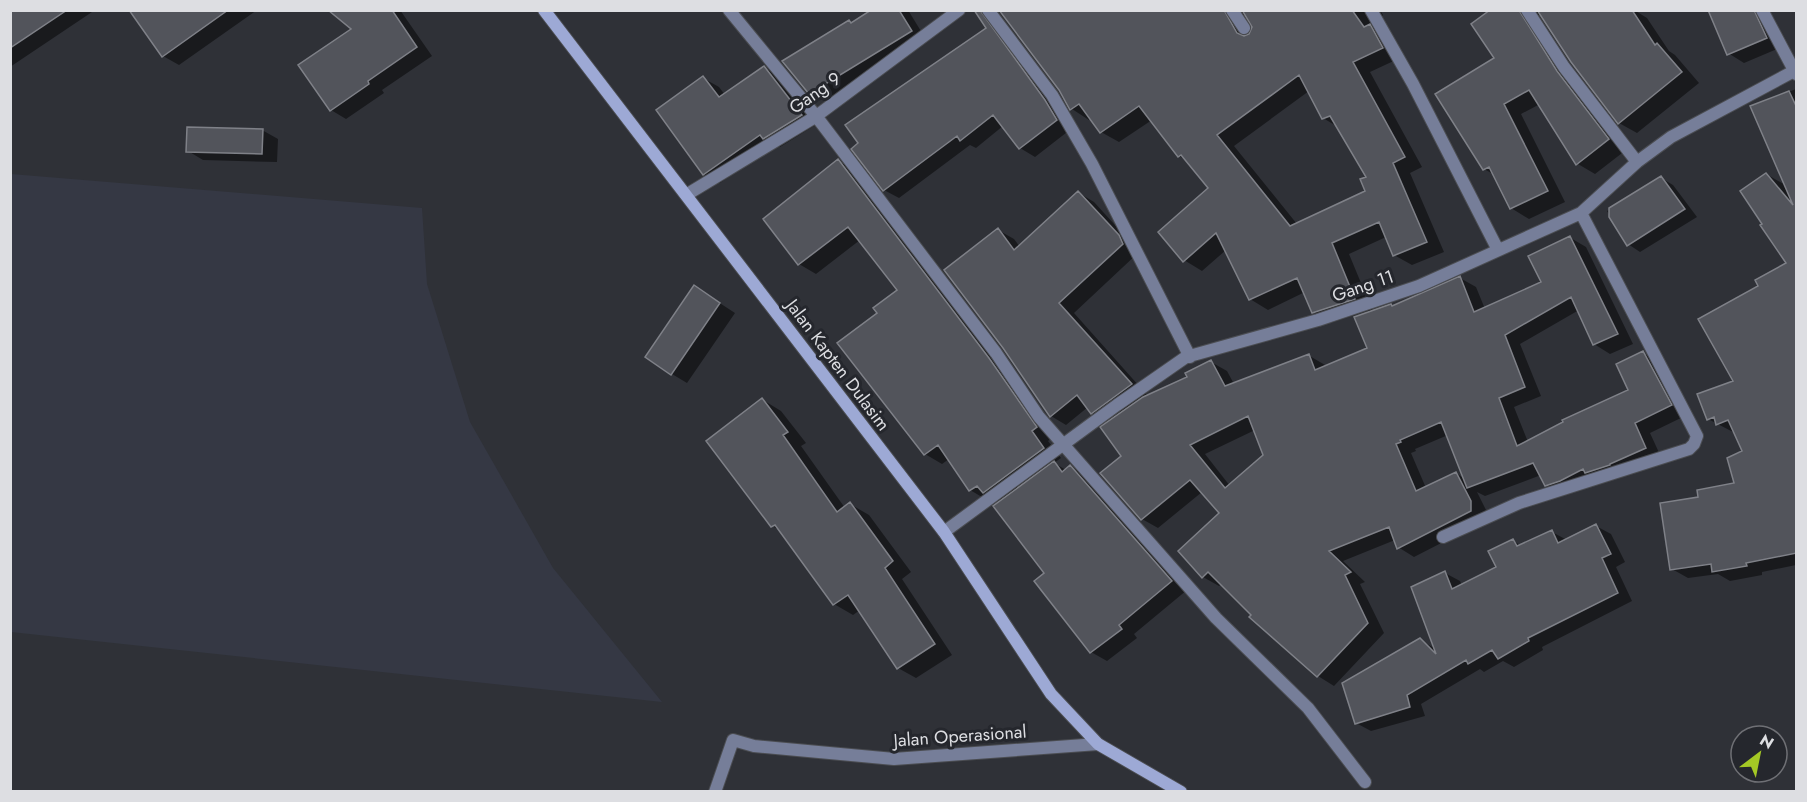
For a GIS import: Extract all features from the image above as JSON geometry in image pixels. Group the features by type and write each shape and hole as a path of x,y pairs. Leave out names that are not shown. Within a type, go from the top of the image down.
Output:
{"main road":[{"name":"Jalan Kapten Dulasim","path":"544,10 944,532 1051,694 1098,744"},
{"path":"1098,744 1180,790"}],"street":[{"path":"729,10 815,117 996,353 1040,417 1216,618 1308,708 1365,782"},
{"name":"Gang 9","path":"686,195 815,117 959,10"},
{"path":"988,10 1052,95 1092,164 1190,357"},
{"path":"1232,10 1244,28"},
{"path":"1371,10 1413,84 1498,250"},
{"path":"1527,10 1564,67 1637,162"},
{"path":"1762,10 1796,72"},
{"name":"Gang 11","path":"944,532 1186,357 1318,320 1419,286 1581,213 1637,162 1671,137 1796,72"},
{"path":"1443,537 1519,503 1689,448 1696,441 1697,436 1581,213"},
{"name":"Jalan Operasional","path":"715,792 733,741 754,746 894,759 1098,744"}],"shaded area":[{"path":"11,174 422,208 427,284 470,422 553,568 662,702 11,632"}],"building":[{"path":"10,10 67,10 10,48"},
{"path":"129,10 228,10 162,57"},
{"path":"328,10 392,10 417,47 330,111 298,65 351,29"},
{"path":"871,10 899,10 912,31 809,94 782,61 849,20 851,23"},
{"path":"974,10 980,10 1057,120 1019,149 993,115 960,141 957,136 883,191 851,149 858,143 845,125 986,28"},
{"path":"999,10 1224,10 1237,33 1244,36 1249,34 1252,27 1242,10 1352,10 1364,27 1370,24 1383,48 1353,62 1405,157 1393,163 1427,242 1393,256 1379,222 1332,243 1355,299 1312,313 1297,278 1249,300 1216,233 1183,262 1158,232 1208,188 1181,155 1178,157 1139,106 1100,133 1079,104 1070,110 1059,90","holes":["1299,75 1322,119 1330,116 1366,177 1360,179 1365,191 1290,226 1217,135"]},
{"path":"1490,10 1519,10 1557,71 1609,139 1576,165 1529,90 1504,104 1548,191 1510,209 1489,167 1483,170 1435,94 1494,58 1471,24"},
{"path":"1537,10 1632,10 1655,45 1657,43 1682,72 1618,124 1571,62"},
{"path":"1708,10 1754,10 1767,38 1727,55"},
{"path":"764,66 802,115 763,139 760,135 703,175 656,110 703,76 719,97"},
{"path":"1789,91 1797,108 1797,553 1712,572 1711,564 1670,570 1660,503 1698,497 1697,490 1734,483 1727,458 1742,451 1728,420 1716,425 1714,417 1707,420 1697,394 1733,381 1698,319 1758,286 1755,280 1786,263 1740,191 1766,173 1793,205 1750,106"},
{"path":"187,127 263,129 262,154 186,152"},
{"path":"838,159 989,358 1037,427 1032,431 1044,448 983,493 977,486 969,491 938,445 924,455 837,343 877,313 873,308 897,290 848,227 798,265 763,219"},
{"path":"1661,176 1685,209 1627,246 1609,217 1609,208"},
{"path":"1078,191 1119,235 1123,244 1059,303 1132,384 1091,414 1077,395 1050,417 1003,348 944,270 998,228 1014,250"},
{"path":"1570,236 1618,334 1593,345 1571,297 1505,335 1525,387 1499,398 1517,446 1563,422 1562,420 1628,390 1616,364 1643,351 1672,405 1635,423 1646,448 1610,465 1585,473 1583,469 1545,486 1533,463 1467,488 1441,422 1400,440 1401,442 1396,444 1416,491 1456,472 1471,501 1471,511 1397,549 1389,527 1329,551 1351,572 1345,575 1368,623 1317,677 1249,617 1251,615 1208,572 1202,578 1178,551 1219,513 1190,480 1141,520 1100,473 1121,456 1100,427 1143,397 1187,377 1185,373 1211,360 1225,386 1309,354 1315,370 1367,348 1354,317 1391,304 1392,306 1460,276 1474,312 1541,282 1528,256","holes":["1248,416 1263,455 1225,488 1190,445"]},
{"path":"694,285 720,303 671,375 645,357"},
{"path":"762,398 788,432 783,435 837,512 850,502 893,561 885,568 935,644 897,669 848,595 833,605 775,525 771,527 706,441"},
{"path":"1054,461 1062,472 1070,465 1172,581 1119,625 1122,629 1090,653 1034,581 1044,573 993,506"},
{"path":"1596,524 1611,554 1602,558 1618,593 1528,638 1529,641 1498,659 1492,650 1468,664 1466,660 1407,695 1410,707 1355,724 1342,683 1420,638 1436,654 1411,587 1445,571 1452,589 1496,567 1488,551 1513,539 1517,546 1552,530 1558,543"}]}
